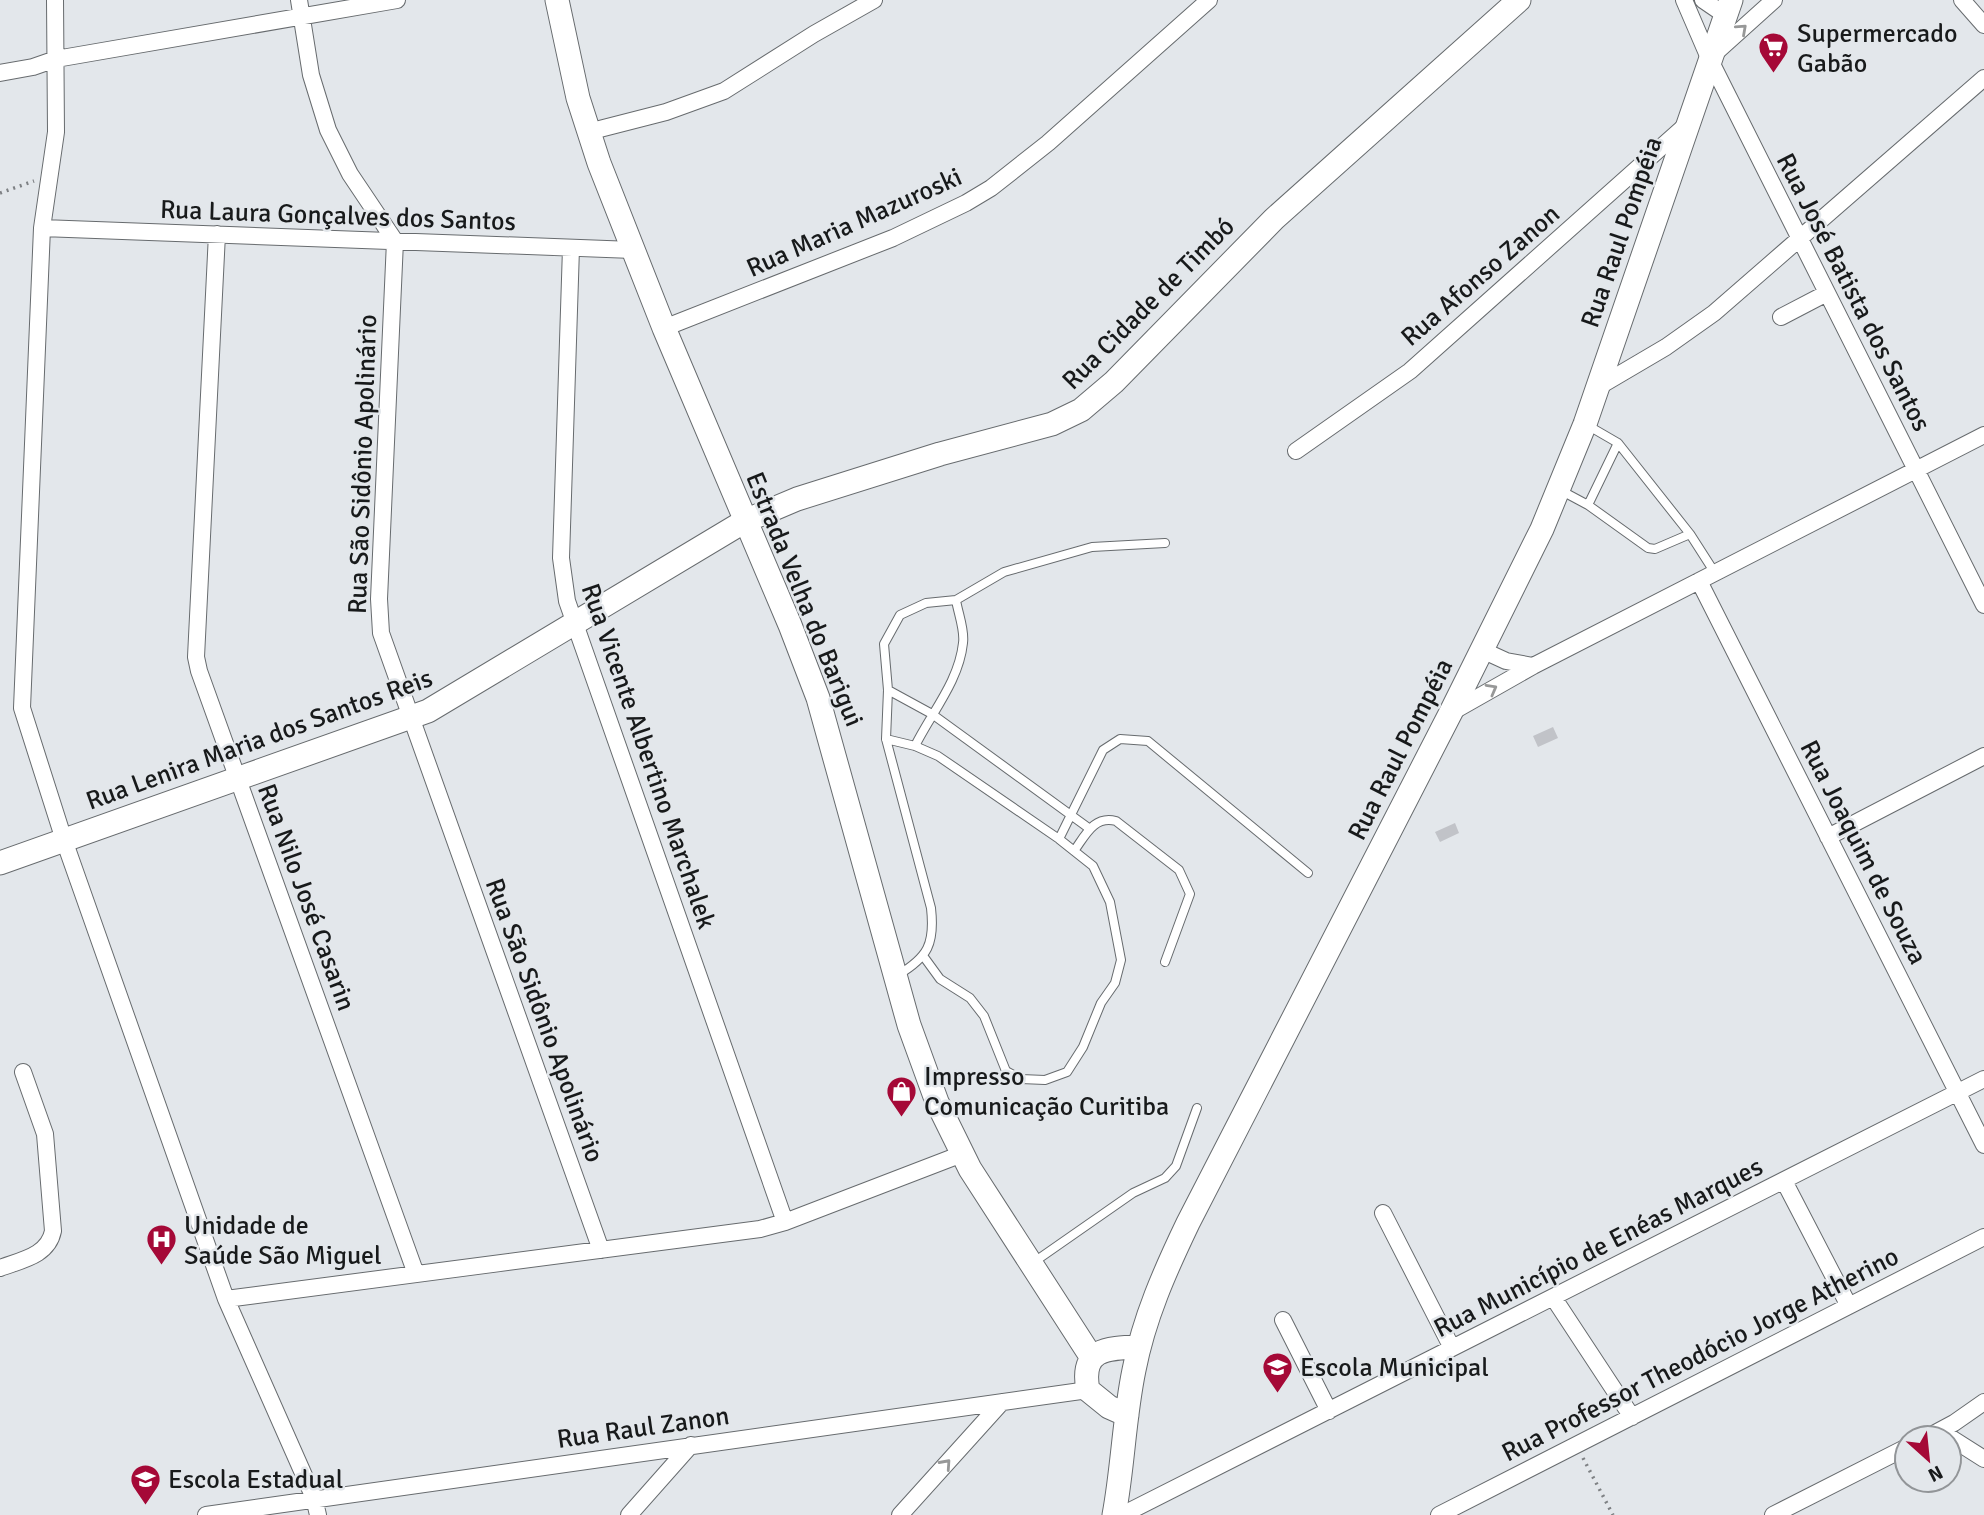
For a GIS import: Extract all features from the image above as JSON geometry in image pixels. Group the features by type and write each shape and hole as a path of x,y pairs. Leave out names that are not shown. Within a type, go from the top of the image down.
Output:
{"main road":[{"name":"Estrada Velha do Barigui","path":"557,0 571,72 589,132 633,250 818,698 895,977 925,1069 962,1154 1092,1357"},
{"name":"Rua Cidade de Timbó","path":"746,521 797,499 918,460 1052,424 1081,410 1114,382 1281,212 1519,0"},
{"name":"Rua Raul Pompéia","path":"1114,1515 1139,1347 1156,1296 1188,1223 1451,712 1559,489 1598,387 1728,7"},
{"name":"Rua Lenira Maria dos Santos Reis","path":"0,863 441,705 746,521"},
{"path":"1127,1415 1110,1407 1088,1390 1087,1365 1092,1357 1111,1348 1139,1347"}],"street":[{"path":"55,0 56,132 42,228 21,692 26,722 64,840 226,1299 314,1498 318,1515"},
{"path":"0,72 300,8 397,0"},
{"path":"589,132 666,112 724,92 814,34 874,0"},
{"name":"Rua Maria Mazuroski","path":"664,328 860,252 933,220 974,198 1001,181 1048,143 1209,0"},
{"name":"Rua José Batista dos Santos","path":"1684,0 1709,58 1984,605"},
{"path":"1703,0 1728,7"},
{"path":"1709,58 1774,0"},
{"path":"1962,0 1984,25"},
{"path":"300,8 311,75 328,130 350,174 395,241"},
{"path":"1598,387 1692,330 1984,78"},
{"name":"Rua Afonso Zanon","path":"1296,451 1410,370 1687,125"},
{"name":"Rua Laura Gonçalves dos Santos","path":"42,228 633,250"},
{"name":"Rua Nilo José Casarin","path":"217,234 195,645 199,671 416,1274"},
{"name":"Rua São Sidônio Apolinário","path":"395,241 379,615 387,652 601,1250"},
{"name":"Rua Vicente Albertino Marchalek","path":"570,248 562,578 575,624 785,1222"},
{"path":"1781,317 1827,293"},
{"path":"1451,712 1533,666 1984,435"},
{"name":"Rua Joaquim de Souza","path":"1699,581 1984,1145"},
{"path":"1482,650 1506,661 1533,666"},
{"path":"1828,837 1984,756"},
{"path":"0,1268 45,1249 53,1231 45,1134 23,1072"},
{"name":"Rua Município de Enéas Marques","path":"1122,1515 1984,1079"},
{"path":"226,1299 760,1229 785,1222 962,1154"},
{"path":"1784,1181 1849,1306"},
{"path":"1383,1213 1452,1348"},
{"name":"Rua Professor Theodócio Jorge Atherino","path":"1439,1515 1984,1237"},
{"path":"1553,1297 1632,1417"},
{"path":"1283,1320 1329,1410"},
{"name":"Rua Raul Zanon","path":"206,1515 1088,1390"},
{"path":"900,1515 1002,1402"},
{"path":"1949,1424 1984,1402"},
{"path":"629,1515 691,1445"},
{"path":"1963,1449 1984,1459"},
{"path":"1773,1515 1893,1454"}],"lane":[{"path":"1585,424 1618,443 1690,534 1715,573"},
{"path":"1588,505 1618,443"},
{"path":"1559,489 1588,505 1648,548 1655,549 1690,534"},
{"path":"895,977 924,957 933,928 931,908 886,738 888,690 884,644 900,615 926,603 956,600 1004,572 1092,547 1165,543"},
{"path":"915,746 954,680 964,641 956,600"},
{"path":"888,690 932,714 1090,829"},
{"path":"886,738 938,756 1059,839 1093,866 1110,902 1121,960 1115,983 1101,1003 1083,1047 1067,1072 1045,1080 1021,1079 1006,1071 984,1017 970,998 940,979 924,957"},
{"path":"1059,839 1103,750 1121,739 1149,741 1308,873"},
{"path":"1074,851 1090,829 1101,820 1116,821 1179,870 1189,894 1165,962"},
{"path":"1031,1264 1124,1198 1165,1178 1176,1166 1197,1108"}],"path":[{"path":"0,194 50,175"},
{"path":"1576,1445 1613,1515"}],"building":[{"path":"1553,727 1558,738 1538,747 1533,736"},
{"path":"1455,823 1459,833 1440,842 1435,832"}],"place":[{"name":"Supermercado Gabão","path":"1774,75"},
{"name":"Impresso Comunicação Curitiba","path":"901,1118"},
{"name":"Unidade de Saúde São Miguel","path":"161,1267"},
{"name":"Escola Municipal","path":"1277,1394"},
{"name":"Escola Estadual","path":"145,1506"}]}
